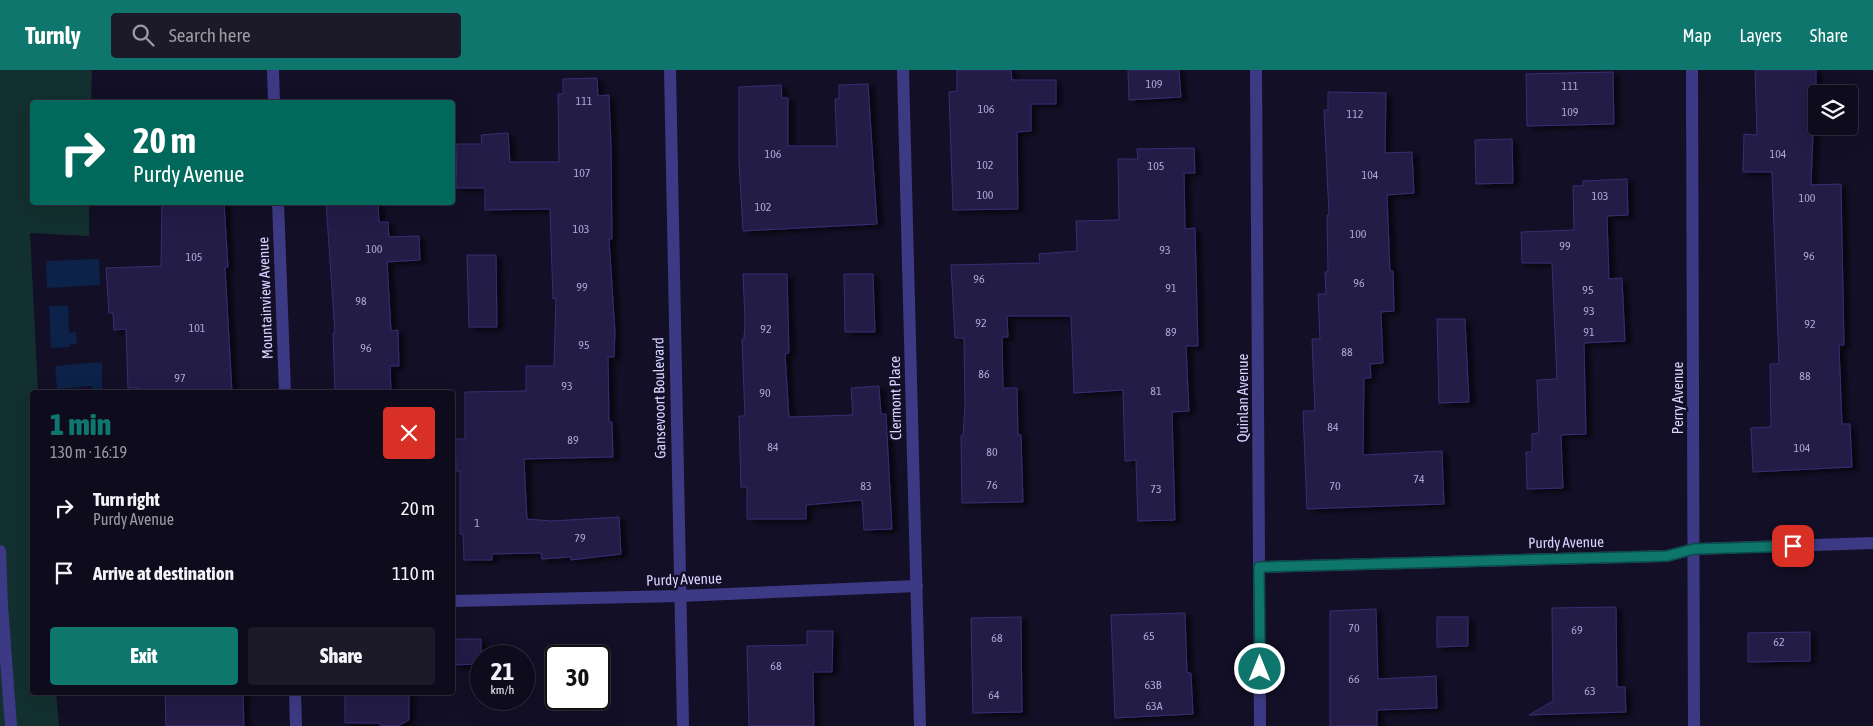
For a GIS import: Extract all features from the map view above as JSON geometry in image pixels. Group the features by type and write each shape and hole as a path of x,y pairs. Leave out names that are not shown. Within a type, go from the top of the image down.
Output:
{"street":[{"path":"273,70 274,100"},
{"name":"Gansevoort Boulevard","path":"670,70 683,726"},
{"name":"Clermont Place","path":"903,70 920,726"},
{"name":"Quinlan Avenue","path":"1256,70 1260,726"},
{"name":"Perry Avenue","path":"1692,70 1694,726"},
{"name":"Mountainview Avenue","path":"278,205 285,390"},
{"name":"Purdy Avenue","path":"1259,567 1667,556 1694,549 1873,543"},
{"path":"0,551 1,606 11,726"},
{"name":"Purdy Avenue","path":"455,601 679,596 917,586"},
{"path":"295,695 296,726"}],"green space":[{"path":"0,70 92,70 91,100 30,100 30,205 89,205 89,236 30,233 38,390 30,390 30,695 56,695 59,726 0,726"}],"water":[{"path":"99,259 100,285 47,288 46,261"},
{"path":"49,306 68,306 69,333 76,332 77,344 70,344 70,347 51,348"},
{"path":"102,362 102,390 93,390 92,386 57,389 55,366"}],"building":[{"path":"957,70 1011,70 1012,80 1056,80 1056,104 1031,104 1031,131 1017,132 1018,209 953,210 949,92 957,91"},
{"path":"1128,70 1179,70 1181,97 1129,100"},
{"path":"1755,70 1816,70 1816,85 1808,85 1808,135 1813,135 1811,185 1841,184 1844,345 1839,345 1842,424 1850,424 1852,467 1753,472 1751,428 1771,427 1770,364 1779,364 1772,172 1743,172 1744,134 1757,135"},
{"path":"1613,72 1614,124 1527,126 1526,74"},
{"path":"597,78 598,96 609,95 612,239 609,239 615,332 614,357 608,357 609,422 612,422 613,457 524,459 527,519 551,521 619,517 621,554 571,560 571,557 542,559 541,553 492,554 492,560 464,560 463,534 460,534 460,471 456,471 455,439 465,439 465,392 526,391 526,366 554,366 556,298 553,299 550,209 485,210 485,188 456,188 457,144 482,144 481,135 508,133 510,162 559,162 558,94 563,94 563,79"},
{"path":"868,84 877,224 743,231 739,162 739,87 781,85 782,98 788,98 788,146 837,146 835,99 839,99 839,85"},
{"path":"1328,92 1386,93 1385,153 1412,152 1414,193 1387,195 1390,271 1393,271 1394,311 1381,312 1383,363 1370,364 1371,378 1364,378 1363,455 1442,451 1444,504 1307,509 1303,411 1315,411 1312,339 1320,339 1318,294 1326,294 1325,272 1328,272 1327,215 1329,215 1324,110 1328,110"},
{"path":"1512,139 1513,183 1476,184 1475,140"},
{"path":"1194,148 1195,173 1184,173 1185,229 1195,228 1198,346 1186,346 1189,411 1172,412 1175,520 1138,521 1136,460 1125,461 1123,390 1074,393 1071,316 1007,316 1008,337 1002,337 1003,388 1017,388 1018,435 1021,435 1023,502 962,503 961,436 963,436 965,407 964,338 955,338 951,265 1040,263 1039,254 1077,251 1076,221 1119,220 1118,159 1138,159 1137,149"},
{"path":"1627,179 1628,215 1607,216 1609,279 1622,278 1625,341 1584,343 1586,434 1561,435 1563,488 1527,489 1526,452 1532,452 1532,434 1539,433 1537,380 1557,379 1552,263 1522,263 1521,232 1574,230 1573,186 1583,186 1583,181"},
{"path":"162,205 224,205 228,267 225,267 232,390 139,390 139,388 128,388 126,329 114,330 113,313 109,313 106,268 161,266"},
{"path":"326,205 378,205 379,222 388,222 389,237 419,236 420,260 387,262 391,331 398,330 399,366 390,366 391,390 335,390 333,333 335,333"},
{"path":"467,255 496,255 497,327 469,327"},
{"path":"743,274 787,274 789,353 785,354 789,417 853,415 851,388 879,386 881,414 886,414 892,529 864,530 862,500 806,505 806,519 747,519 747,487 741,487 739,416 745,416 742,339 744,339 745,320"},
{"path":"844,274 873,274 875,332 845,332"},
{"path":"1437,319 1465,319 1469,402 1439,403"},
{"path":"1616,607 1617,687 1625,687 1626,712 1529,715 1553,701 1552,608"},
{"path":"1376,609 1378,679 1436,676 1437,708 1377,710 1377,726 1330,726 1330,611"},
{"path":"1185,613 1187,673 1191,673 1193,714 1115,718 1111,615"},
{"path":"1021,617 1022,712 973,713 971,618"},
{"path":"1437,617 1468,617 1468,646 1437,647"},
{"path":"807,631 833,631 832,672 813,672 814,726 749,726 747,646 807,645"},
{"path":"1810,632 1810,661 1748,662 1748,633"},
{"path":"455,639 481,639 481,645 470,645 470,664 455,665"},
{"path":"165,695 243,695 244,726 166,726"},
{"path":"345,695 409,695 409,720 398,726 382,726 378,723 345,723"}],"route":[{"path":"1260,669 1259,567 1667,556 1694,549 1793,546"}]}
